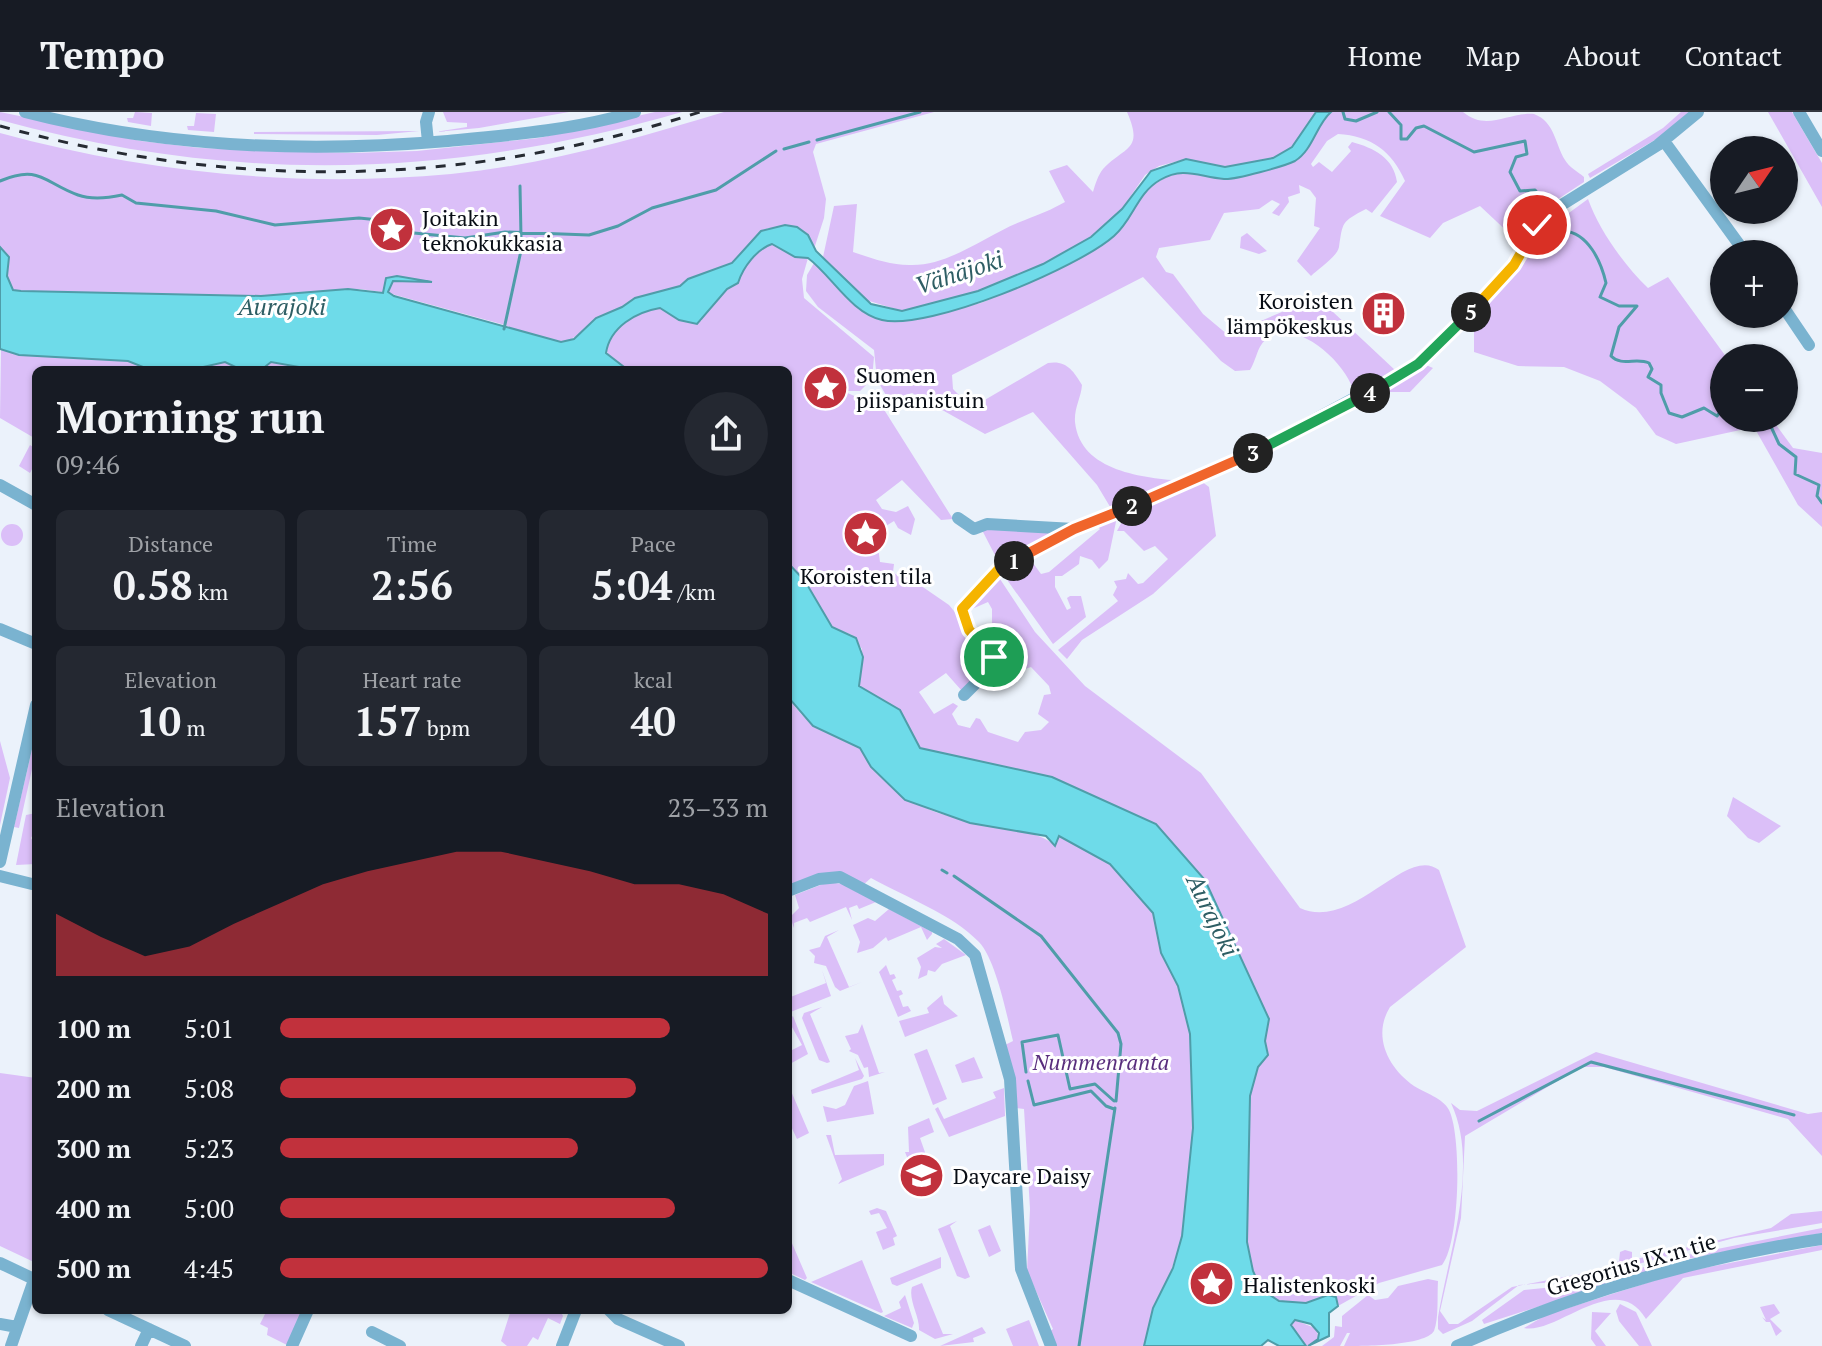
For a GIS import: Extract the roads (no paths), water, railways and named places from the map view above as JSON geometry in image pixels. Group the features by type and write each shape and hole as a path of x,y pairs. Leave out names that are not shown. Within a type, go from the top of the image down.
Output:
{"street":[{"path":"25,112 118,133 219,145 369,148 561,129 635,112"},
{"path":"428,142 426,122 429,112"},
{"path":"964,695 988,671 994,657 969,630 961,615 968,600 999,569 1074,529 1237,461 1418,364 1514,265 1547,214 1664,141 1698,112"},
{"path":"1799,112 1822,151"},
{"path":"1664,141 1736,240"},
{"path":"1798,328 1809,345"},
{"path":"0,485 32,503"},
{"path":"958,518 974,529 987,524 1074,529"},
{"path":"0,629 32,642"},
{"path":"0,862 32,722"},
{"path":"0,876 32,884"},
{"path":"792,889 819,879 840,877 958,939 975,955 1010,1079 1019,1263 1051,1346"},
{"name":"Gregorius IX:n tie","path":"1457,1346 1620,1284 1705,1261 1822,1239"},
{"path":"0,1263 32,1279"},
{"path":"792,1282 911,1336"},
{"path":"11,1346 32,1288"},
{"path":"117,1314 185,1346"},
{"path":"292,1346 306,1314"},
{"path":"562,1346 574,1314"},
{"path":"613,1314 679,1346"},
{"path":"0,1324 17,1327"},
{"path":"141,1346 149,1329"},
{"path":"372,1332 400,1346"}],"water":[{"name":"Aurajoki","path":"1316,112 1331,112 1306,151 1295,161 1230,179 1184,173 1169,176 1152,185 1120,230 1096,249 1037,280 933,316 904,321 871,316 851,302 808,258 795,257 772,244 756,254 738,283 727,289 697,324 679,320 660,308 626,322 613,336 606,353 623,366 294,366 271,362 266,366 234,366 225,362 208,366 140,366 128,361 19,355 0,349 0,247 9,257 7,276 13,290 261,296 348,289 383,293 386,278 397,276 432,282 393,281 388,292 394,296 561,342 574,339 596,318 635,298 680,286 688,279 732,263 761,231 785,225 797,227 808,235 816,251 871,304 902,311 978,291 1043,264 1091,237 1122,209 1151,171 1186,159 1225,167 1273,158 1292,147"},
{"name":"Aurajoki","path":"792,567 805,581 832,627 856,638 863,657 859,686 900,710 920,748 1052,777 1156,824 1205,880 1269,1019 1265,1041 1268,1055 1258,1067 1250,1096 1247,1242 1253,1271 1261,1289 1279,1301 1306,1303 1328,1295 1336,1297 1338,1306 1329,1313 1329,1336 1308,1346 1318,1339 1319,1333 1311,1324 1295,1320 1291,1325 1306,1346 1279,1346 1268,1340 1261,1346 1144,1346 1153,1308 1173,1268 1182,1236 1193,1128 1190,1034 1178,986 1161,953 1153,913 1110,864 1059,836 1055,846 1046,836 970,823 905,800 871,767 860,748 813,726 792,702"}],"waterway":[{"path":"817,140 920,112"},
{"path":"1343,112 1345,119 1356,121 1377,112"},
{"path":"1389,112 1401,125 1401,139 1407,139 1416,128 1424,126 1474,152 1525,141 1527,154 1516,157 1510,172 1520,191 1535,190 1541,198"},
{"path":"784,149 809,142"},
{"path":"0,181 13,176 33,175 83,197 122,195 136,203 216,211 275,225 359,218 389,221 414,233 465,238 505,232 589,235 618,226 652,208 716,190 776,151"},
{"path":"520,186 521,237"},
{"path":"1560,221 1564,231 1580,237 1597,257 1606,283 1600,297 1619,306 1637,306 1619,327 1611,356 1620,361 1649,363 1652,369 1648,377 1661,385 1669,413 1682,417 1704,408 1710,412"},
{"path":"504,329 522,246"},
{"path":"1773,432 1779,444 1796,457 1795,474 1819,485 1817,496 1822,503"},
{"path":"942,870 947,873"},
{"path":"954,876 1041,936 1118,1033 1121,1044 1116,1101"},
{"path":"1026,1072 1022,1042 1058,1035 1070,1089 1095,1084 1114,1101"},
{"path":"1479,1121 1591,1062 1794,1115"},
{"path":"1028,1081 1034,1105 1091,1091 1106,1106 1114,1109"},
{"path":"1079,1346 1115,1108"}],"railway":[{"path":"0,126 88,147 176,162 264,170 351,172 438,167 526,155 613,137 700,112"}],"place":[{"name":"Joitakin teknokukkasia","path":"391,230"},
{"name":"Koroisten lämpökeskus","path":"1384,313"},
{"name":"Suomen piispanistuin","path":"825,387"},
{"name":"Koroisten tila","path":"866,534"},
{"name":"Daycare Daisy","path":"922,1175"},
{"name":"Halistenkoski","path":"1212,1284"}],"water label":[{"name":"Vähäjoki","path":"959,272"}],"park label":[{"name":"Nummenranta","path":"1101,1061"}]}
